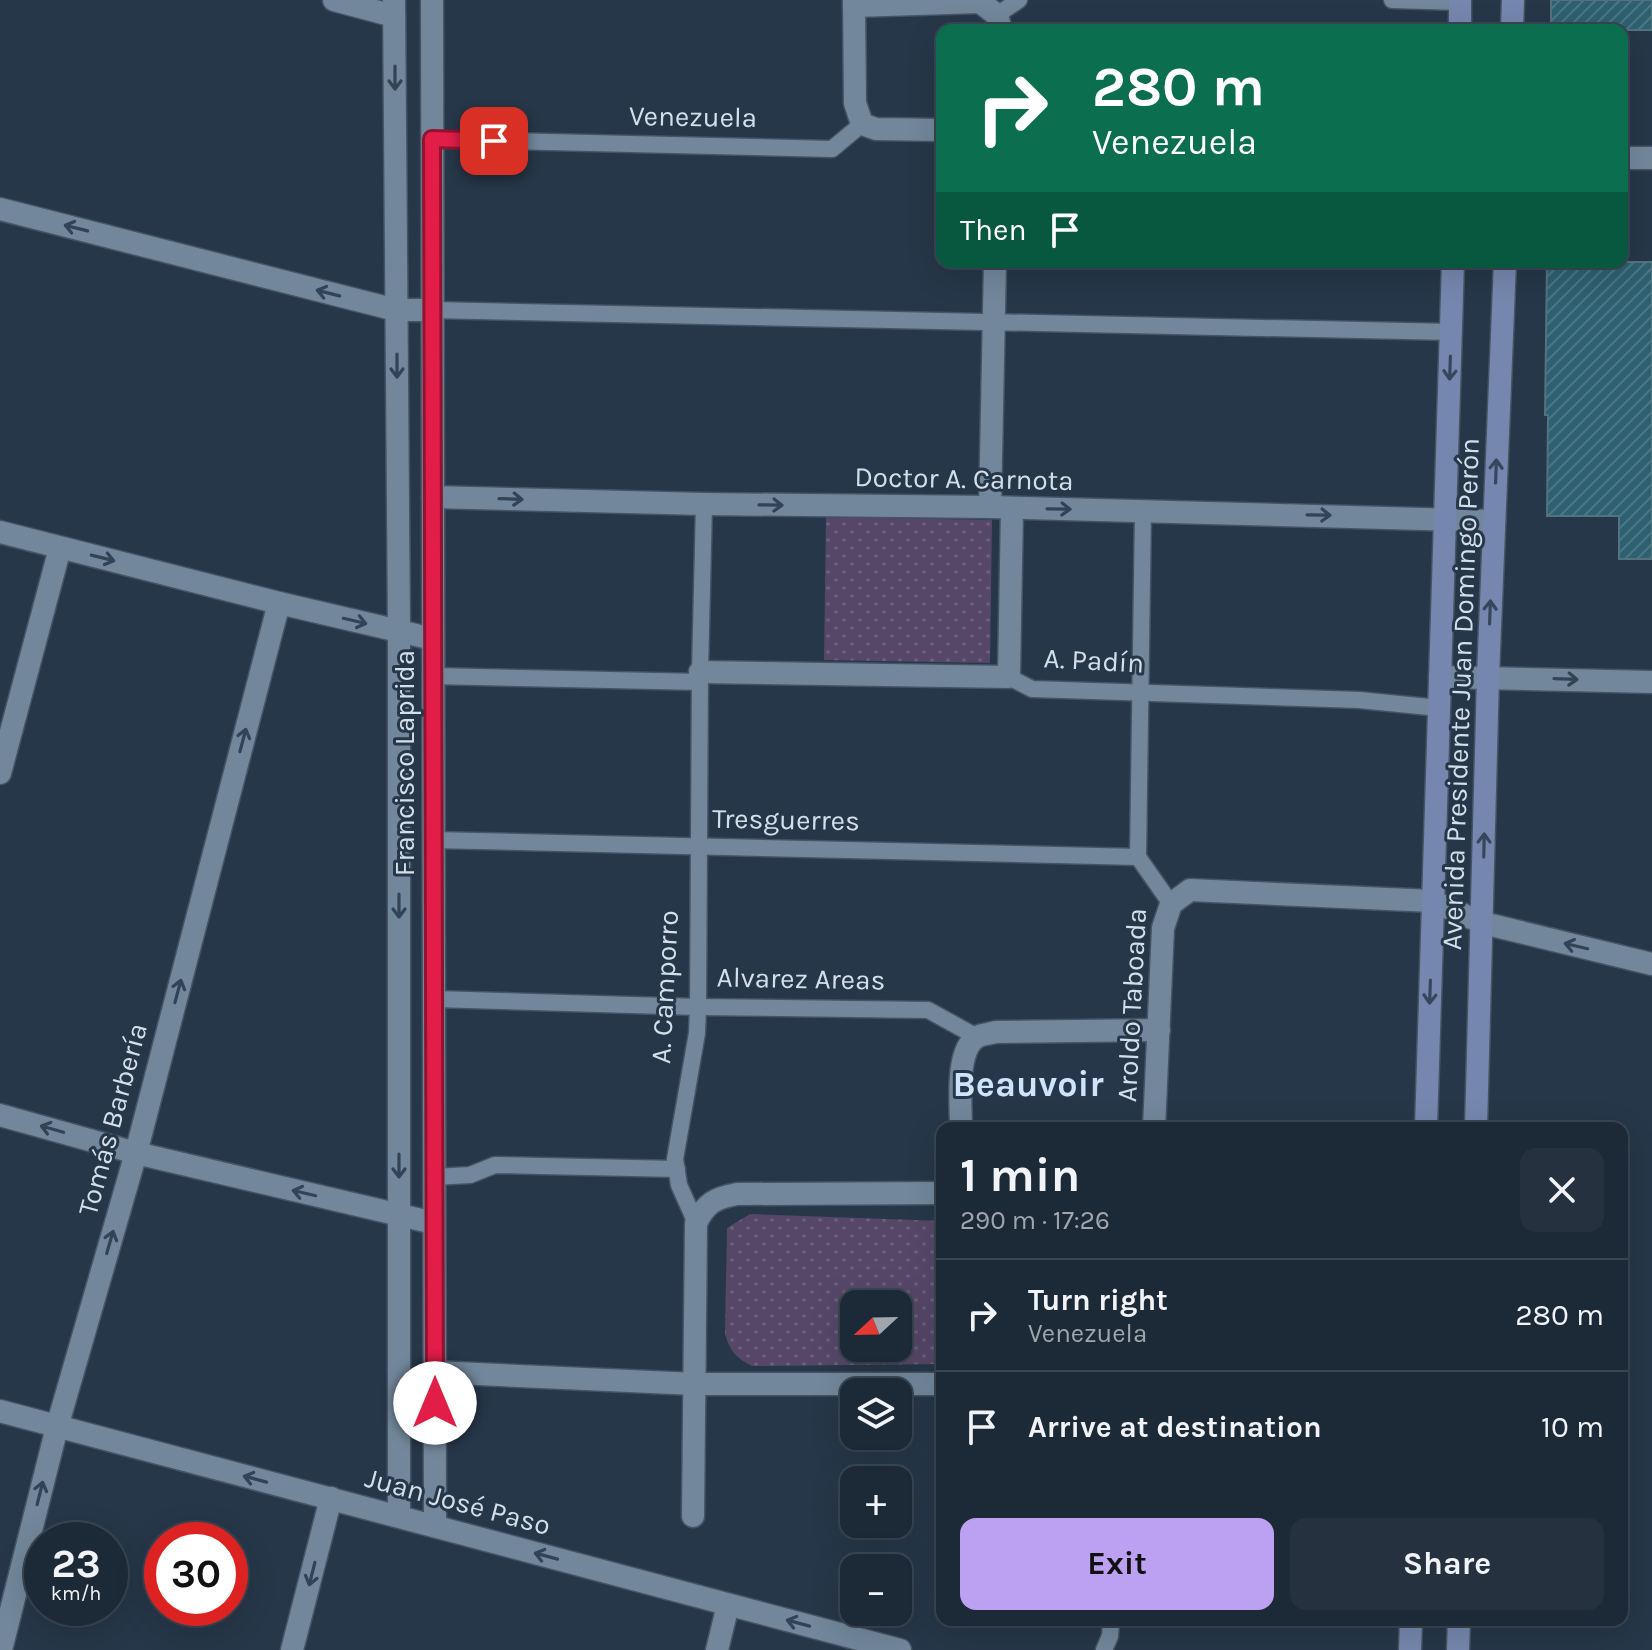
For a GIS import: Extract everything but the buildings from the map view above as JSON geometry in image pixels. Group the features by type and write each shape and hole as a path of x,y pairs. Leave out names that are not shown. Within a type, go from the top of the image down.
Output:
{"main road":[{"path":"1512,24 1513,0"},
{"path":"1460,1 1460,24"},
{"name":"Avenida Presidente Juan Domingo Perón","path":"1426,1122 1453,268"},
{"name":"Avenida Presidente Juan Domingo Perón","path":"1476,1122 1488,676 1505,268"},
{"path":"1410,1650 1411,1626"},
{"path":"1458,1650 1459,1626"}],"street":[{"path":"334,0 394,8"},
{"name":"Francisco Laprida","path":"432,0 435,1526"},
{"path":"936,130 876,129 862,124 855,103 850,2 980,2 999,22"},
{"name":"Francisco Laprida","path":"394,8 399,631 399,1516"},
{"path":"1628,158 1652,158"},
{"path":"0,209 396,310 432,310"},
{"path":"995,268 994,323 1009,677"},
{"name":"Doctor A. Carnota","path":"433,497 1494,521"},
{"path":"0,532 433,639"},
{"path":"0,773 60,548"},
{"name":"Tomás Barbería","path":"1,1650 57,1427 136,1153 279,603"},
{"name":"A. Padín","path":"700,677 1009,677"},
{"path":"1440,677 1652,682"},
{"path":"1171,904 1190,890 1432,901 1483,923 1652,964"},
{"name":"Aroldo Taboada","path":"1154,1122 1163,928 1171,904"},
{"path":"961,1122 962,1064 968,1048 977,1037 996,1032 1159,1030"},
{"path":"0,1115 136,1153 434,1223"},
{"path":"696,1223 703,1208 716,1198 737,1194 936,1193"},
{"name":"A. Camporro","path":"693,1516 696,1223"},
{"path":"434,1372 695,1384 936,1384"},
{"name":"Juan José Paso","path":"0,1411 900,1650"},
{"path":"292,1650 331,1498"},
{"path":"717,1650 728,1605"}],"lane":[{"path":"999,22 1019,0"},
{"path":"1392,0 1460,1"},
{"name":"Venezuela","path":"432,139 832,149 862,124"},
{"path":"432,310 1451,332"},
{"name":"A. Camporro","path":"696,1223 679,1185 675,1159 697,1033 704,504"},
{"path":"1138,857 1143,511"},
{"name":"A. Padín","path":"433,676 700,677"},
{"name":"A. Padín","path":"1009,677 1032,689 1359,700 1439,708"},
{"name":"Tresguerres","path":"434,840 1138,857"},
{"name":"Aroldo Taboada","path":"1138,857 1171,904"},
{"name":"Alvarez Areas","path":"435,999 928,1010 977,1037"},
{"path":"434,1177 470,1175 495,1165 677,1169"},
{"path":"1104,1650 1111,1626"}],"shaded area":[{"path":"826,517 992,520 990,663 824,660"},
{"path":"750,1214 936,1221 936,1364 752,1366 738,1357 725,1334 727,1228"}],"district":[{"name":"Beauvoir","path":"1028,1083"}],"route":[{"path":"435,1403 432,139 494,141"}]}
